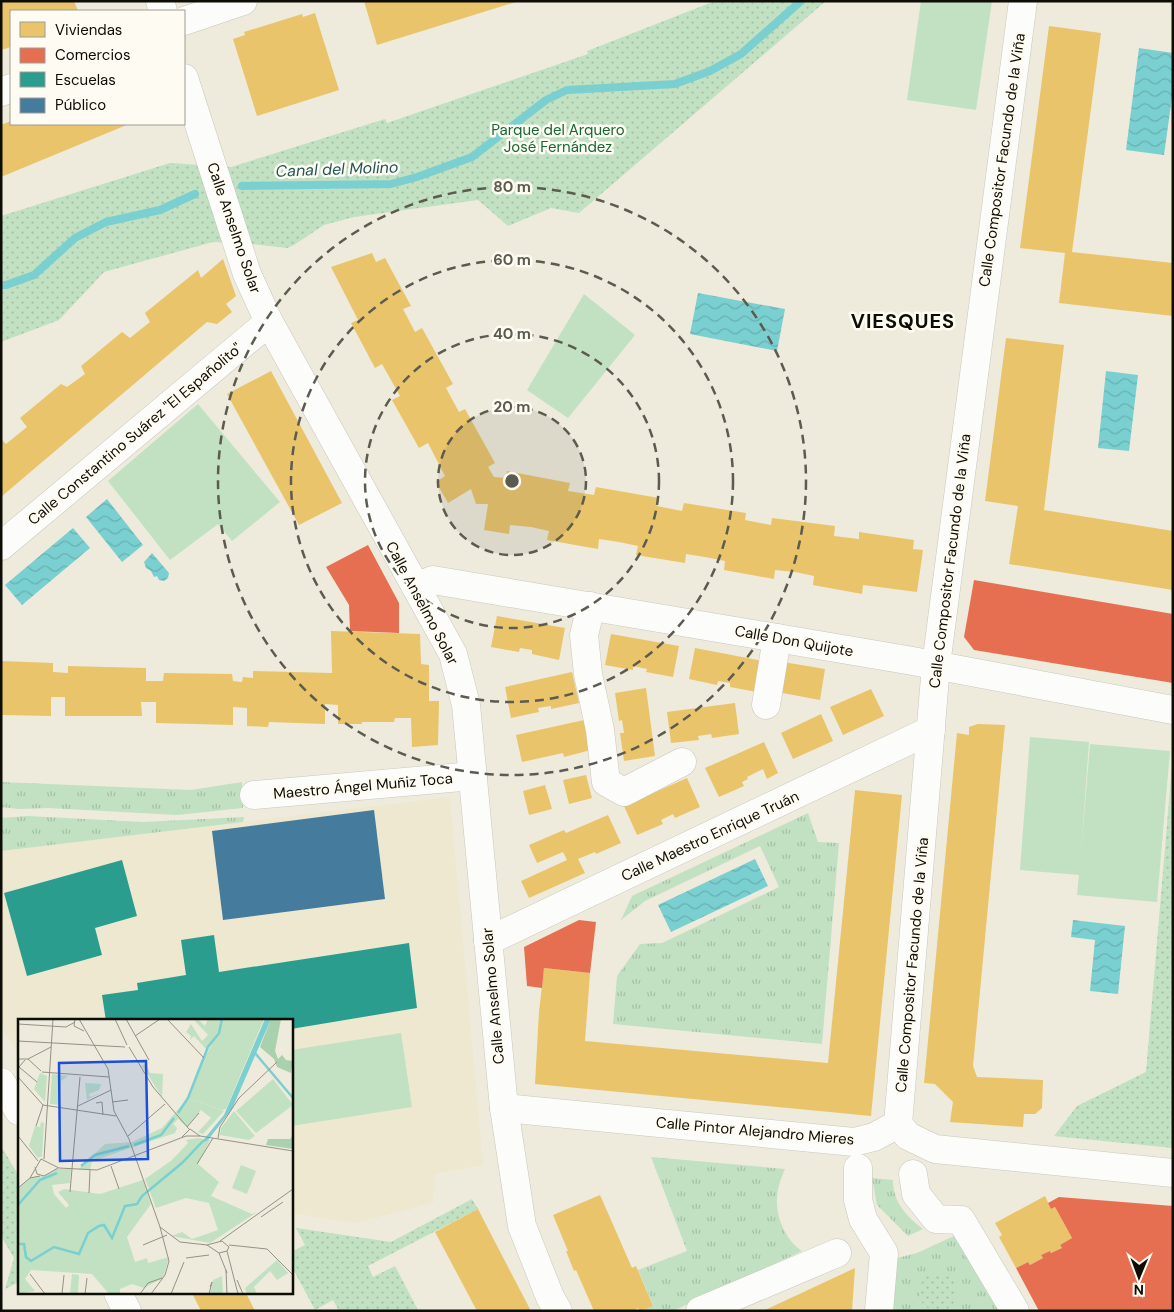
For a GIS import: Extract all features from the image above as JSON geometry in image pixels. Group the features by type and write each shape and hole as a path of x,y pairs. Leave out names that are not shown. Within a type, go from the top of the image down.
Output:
{"street":[{"path":"185,21 243,1"},
{"name":"Calle Compositor Facundo de la Viña","path":"898,1124 936,665 1023,1"},
{"name":"Calle Anselmo Solar","path":"185,81 225,212 247,274 269,322 453,654 466,704 504,1108 522,1226 543,1280 558,1311"},
{"name":"Calle Constantino Suárez \"El Españolito\"","path":"1,546 269,322"},
{"name":"Calle Don Quijote","path":"416,587 433,580 936,665 1173,710"},
{"path":"591,606 584,635 588,674 600,730 606,782 624,792 682,762"},
{"path":"766,705 776,638"},
{"name":"Calle Maestro Enrique Truán","path":"488,941 931,730"},
{"name":"Maestro Ángel Muñiz Toca","path":"254,795 473,776"},
{"path":"1,1082 18,1109"},
{"name":"Calle Pintor Alejandro Mieres","path":"504,1108 854,1142 874,1137 898,1124"},
{"path":"898,1124 908,1136 935,1149 1173,1173"},
{"path":"858,1168 858,1200 863,1219 884,1253 879,1311"},
{"path":"913,1174 916,1194 936,1219 961,1220 1015,1311"},
{"path":"700,1311 837,1252"},
{"path":"118,1294 127,1311"}],"shaded area":[{"path":"450,797 483,1165 435,1174 433,1203 355,1223 292,1213 292,1019 18,1019 18,1052 1,1027 1,851"}],"green space":[{"name":"Parque del Arquero José Fernández","path":"715,1 826,1 579,213 551,208 508,226 478,200 354,217 324,225 287,248 213,242 104,272 59,320 1,342 1,216 170,163 231,167 385,119 387,123 588,54 587,51"},
{"path":"921,1 992,1 976,110 907,100"},
{"path":"584,294 635,335 568,418 527,390"},
{"path":"198,404 280,502 232,541 218,524 170,560 108,481"},
{"path":"1030,737 1089,742 1081,853 1090,744 1170,751 1157,902 1077,895 1079,875 1020,870"},
{"path":"1173,753 1173,1148 1054,1136 1077,1106 1146,1072"},
{"path":"1,782 191,790 242,782 243,808 177,815 48,808 19,809 1,807"},
{"path":"808,813 818,842 839,843 822,1044 613,1024 617,976 640,944 662,943 779,887 760,846 645,901 621,920 632,896"},
{"path":"27,816 143,822 244,817 243,822 1,851 1,818"},
{"path":"401,1033 412,1107 292,1126 292,1050"},
{"path":"1,1146 18,1174 18,1282 5,1289 14,1258 1,1236"},
{"path":"651,1157 785,1169 778,1191 778,1214 787,1235 802,1251 673,1311 640,1311 653,1305 638,1270 687,1251"},
{"path":"872,1178 893,1180 898,1202 911,1219 923,1229 908,1236 877,1205"},
{"path":"472,1199 478,1209 368,1266 373,1277 395,1266 418,1310 416,1311 339,1311 333,1300 315,1310 292,1267 292,1252 305,1245 296,1228 391,1242"},
{"path":"956,1235 1002,1311 890,1311 893,1259 917,1253"},
{"path":"938,1273 951,1279 957,1292 951,1305 938,1311 925,1305 919,1292 925,1279"}],"water":[{"path":"1139,48 1173,53 1173,90 1164,155 1126,150"},
{"path":"698,293 785,309 777,351 690,334"},
{"path":"1106,371 1138,375 1129,451 1098,448"},
{"path":"107,499 143,545 122,562 86,517"},
{"path":"73,528 90,548 22,605 5,585"},
{"path":"152,553 169,573 168,578 164,581 159,580 157,576 154,577 151,571 146,568 144,562"},
{"path":"755,859 768,886 671,932 658,905"},
{"path":"1073,920 1125,926 1118,994 1090,991 1095,940 1071,937"}],"building: Viviendas":[{"path":"1,1 74,1 78,10 10,10 10,47 1,50"},
{"path":"364,1 516,1 516,2 377,45"},
{"path":"315,13 339,90 257,116 233,39 245,35 244,32 302,14 303,17"},
{"path":"1049,26 1101,33 1072,252 1173,263 1173,316 1059,303 1065,253 1020,248"},
{"path":"10,121 10,125 127,125 1,177 1,125"},
{"path":"372,253 376,262 385,258 411,306 403,309 415,332 422,328 453,384 446,388 459,412 465,409 495,463 488,467 494,477 506,478 507,471 570,483 568,491 594,495 596,487 659,498 657,506 682,511 684,503 746,513 745,520 771,525 772,518 835,526 834,536 859,539 859,532 914,540 913,549 923,550 917,592 863,585 862,594 813,585 814,576 795,572 775,570 774,579 724,570 725,561 705,557 686,554 685,563 636,555 638,546 619,542 599,539 598,549 547,540 549,531 531,527 510,525 509,534 484,530 488,504 476,504 471,489 448,503 436,482 445,476 428,443 419,448 392,400 400,396 382,364 375,368 351,323 358,320 331,267"},
{"path":"223,259 236,296 226,304 232,312 217,324 207,322 1,497 1,439 6,444 27,427 20,418 61,384 67,387 85,374 81,366 122,332 130,338 150,322 145,313 198,270 201,278"},
{"path":"1006,338 1064,345 1044,510 1173,531 1173,590 1009,564 1018,506 985,501"},
{"path":"271,371 342,503 299,525 227,394"},
{"path":"497,616 565,628 559,660 532,654 532,650 520,648 519,652 491,647"},
{"path":"331,631 420,634 421,664 429,665 429,701 439,701 438,745 412,747 411,718 395,718 394,722 338,724 338,705 325,704 325,724 269,722 268,727 247,726 247,708 233,707 233,725 156,723 156,702 141,702 142,716 65,716 65,697 51,697 51,716 1,715 1,661 53,663 53,672 68,673 68,666 146,668 146,681 163,681 164,673 232,674 233,681 242,682 243,677 253,678 253,671 332,673"},
{"path":"611,634 679,646 673,677 646,672 647,669 633,666 633,670 605,665"},
{"path":"695,648 763,661 757,692 730,687 730,683 718,681 717,685 689,679"},
{"path":"783,662 825,669 820,700 777,692"},
{"path":"572,672 579,703 551,709 551,706 538,708 539,712 511,718 505,687"},
{"path":"646,688 655,756 624,761 620,733 624,733 622,720 619,721 615,693"},
{"path":"871,689 884,716 843,735 830,707"},
{"path":"735,703 739,734 712,738 711,734 698,736 699,740 671,743 667,712"},
{"path":"821,714 833,741 793,759 781,733"},
{"path":"584,720 591,750 564,757 563,753 522,762 516,735"},
{"path":"978,724 1005,725 973,1066 977,1077 1043,1080 1042,1108 1035,1114 1024,1114 1023,1127 950,1122 953,1102 935,1084 924,1083 957,733 969,735 969,727"},
{"path":"764,742 778,773 767,779 763,769 747,777 748,779 742,782 744,786 719,797 705,768"},
{"path":"586,775 592,798 569,804 563,780"},
{"path":"687,778 700,807 675,818 673,814 661,820 663,824 637,835 624,806"},
{"path":"545,785 552,809 529,815 523,791"},
{"path":"855,790 902,795 871,1116 535,1084 539,1012 544,968 590,973 585,1041 828,1063"},
{"path":"608,815 621,843 596,854 595,852 578,859 585,873 529,898 521,881 567,860 563,852 537,863 529,845 564,830 566,833"},
{"path":"600,1195 632,1268 636,1266 653,1306 640,1311 638,1308 632,1311 594,1311 576,1270 574,1271 553,1215"},
{"path":"1045,1196 1051,1209 1055,1207 1072,1238 1060,1245 1062,1248 1041,1255 1043,1258 1030,1265 1028,1262 1016,1268 999,1237 1002,1235 995,1223"},
{"path":"478,1209 531,1311 477,1311 435,1232"},
{"path":"855,1268 852,1311 763,1311"},
{"path":"192,1294 246,1294 255,1311 201,1311"}],"building: Comercios":[{"path":"368,545 399,603 399,633 350,631 349,605 326,567"},
{"path":"974,580 1173,614 1173,683 974,650 964,637"},
{"path":"579,920 596,922 590,973 544,968 542,988 527,986 524,947"},
{"path":"1059,1197 1173,1206 1173,1311 1039,1311 1016,1268 1028,1262 1030,1265 1043,1258 1041,1255 1062,1248 1060,1245 1072,1238 1055,1207 1051,1209 1048,1203"}],"building: Escuelas":[{"path":"122,860 137,916 95,928 102,955 27,976 4,893"},
{"path":"214,935 219,972 409,943 417,1008 292,1029 292,1019 106,1019 102,995 138,990 137,983 186,975 181,940"}],"building: Público":[{"path":"374,810 385,899 223,920 212,831"}],"waterway":[{"name":"Canal del Molino","path":"242,186 391,184 417,177 472,157 546,100 567,90 675,84 710,71 741,54 801,1"},
{"name":"Canal del Molino","path":"1,285 34,275 75,238 106,222 160,210 195,194"}],"district":[{"name":"VIESQUES","path":"903,321"}]}
